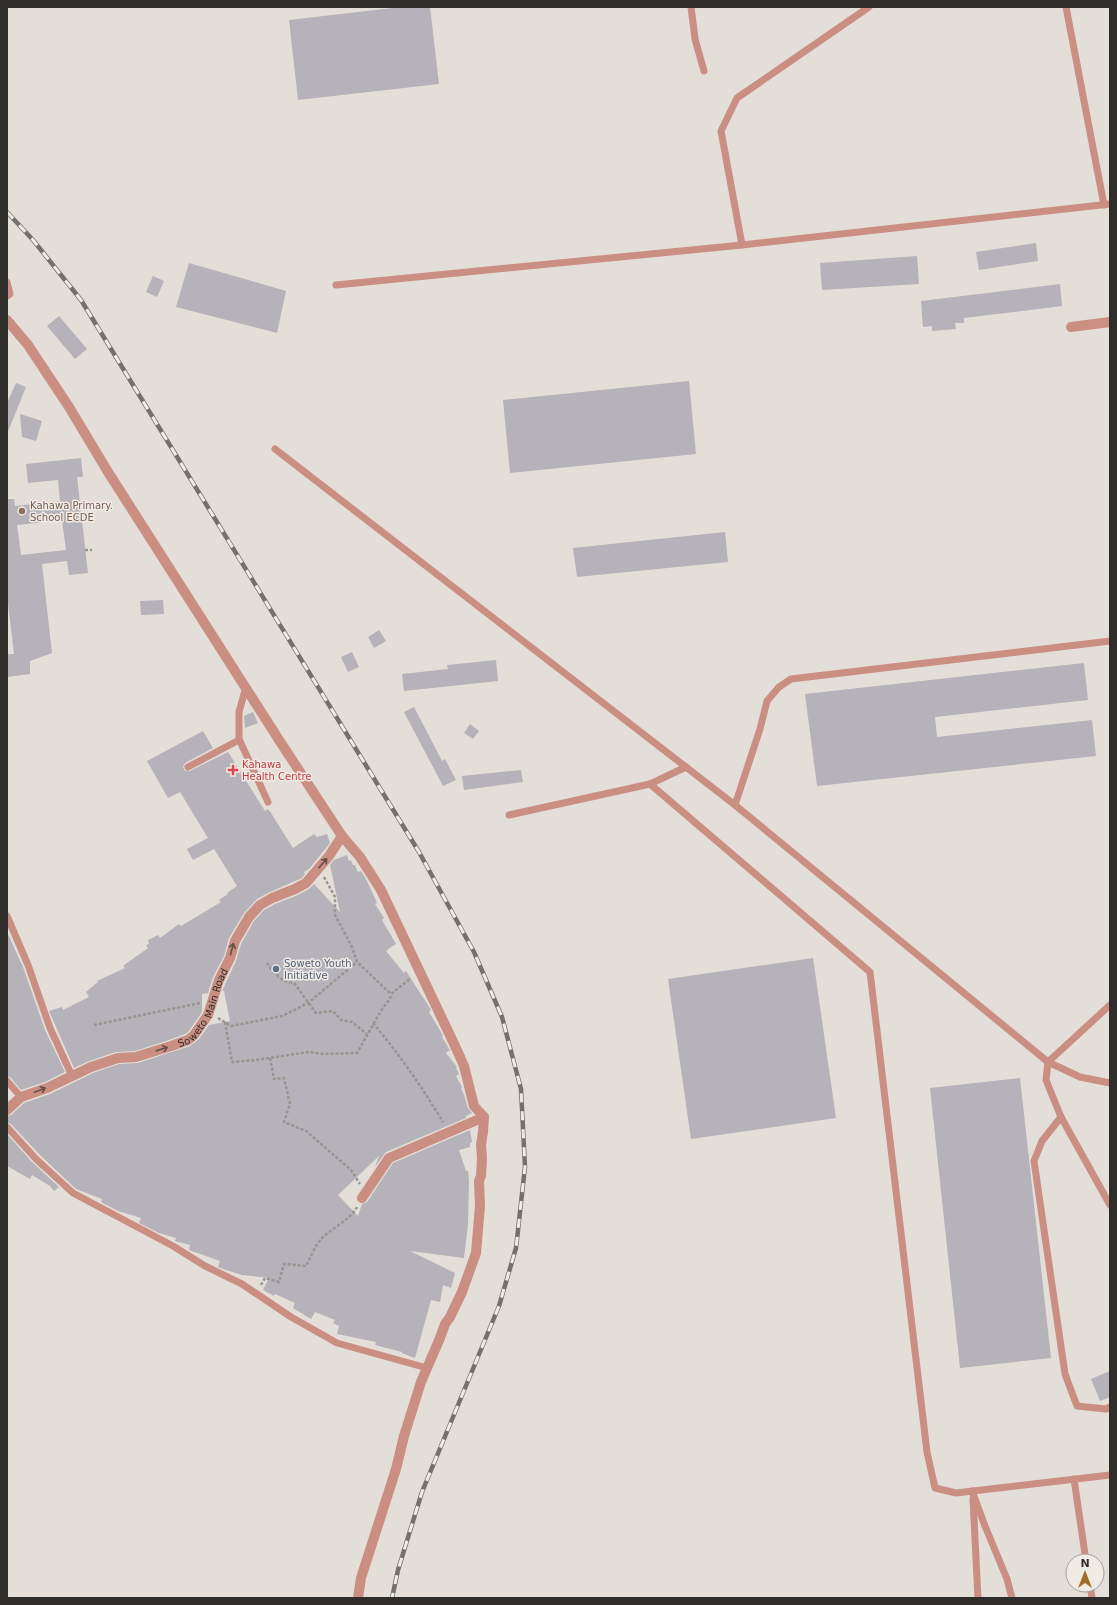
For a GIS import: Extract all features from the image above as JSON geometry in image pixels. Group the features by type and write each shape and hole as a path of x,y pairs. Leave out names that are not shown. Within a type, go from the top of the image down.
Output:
{"street":[{"path":"7,320 28,346 69,407 108,472 342,836 360,857 381,890 464,1066 474,1106 484,1117 484,1132 481,1145 482,1176 479,1182 480,1206 476,1253 462,1292 445,1324 421,1382 396,1469 361,1578 358,1598"},
{"path":"1071,327 1110,322"},
{"name":"Soweto Main Road","path":"7,1110 21,1097 91,1067 118,1058 136,1057 188,1040 194,1035 208,1015 219,980 230,958 234,941 249,917 260,905 306,883 320,867 342,836"},
{"path":"363,1195 389,1158 484,1117"}],"lane":[{"path":"691,7 695,39 704,71"},
{"path":"742,245 721,131 737,98 869,7"},
{"path":"336,286 742,245 1107,204 1066,7"},
{"path":"7,282 10,294 7,296"},
{"path":"275,449 735,805 1048,1062 1080,1077 1110,1084"},
{"path":"735,805 760,728 767,701 779,687 791,679 1110,642"},
{"path":"246,687 239,712 239,740 268,802"},
{"path":"188,767 239,740"},
{"path":"509,815 650,784 686,767"},
{"path":"650,784 870,972 930,1466 934,1488 956,1493 1110,1474"},
{"path":"7,916 28,965 50,1028 72,1076"},
{"path":"1110,1005 1048,1062 1046,1080 1061,1117 1110,1205"},
{"path":"7,1080 21,1097"},
{"path":"1061,1117 1042,1141 1034,1161 1065,1374 1077,1406 1106,1409 1110,1408"},
{"path":"7,1127 30,1154 73,1193 173,1246 205,1266 242,1284 291,1316 337,1342 427,1368"},
{"path":"1074,1479 1085,1553"},
{"path":"972,1491 978,1598"},
{"path":"972,1491 1007,1579 1012,1598"}],"path":[{"path":"85,550 92,550"},
{"path":"320,867 335,897 335,915 352,947 357,962 391,994"},
{"path":"208,1015 221,1019 231,1026 282,1016 308,1003 357,962"},
{"path":"267,963 274,972 287,983 294,983 316,1013 333,1011 341,1020 352,1022 367,1034"},
{"path":"225,1022 232,1062 308,1052 323,1054 357,1053 373,1023 390,999 391,994 419,971"},
{"path":"94,1025 212,1001"},
{"path":"373,1023 394,1049 426,1094 449,1132"},
{"path":"256,1294 264,1278 279,1282 284,1264 306,1266 321,1239 354,1212 363,1195 351,1170 306,1131 284,1122 290,1104 284,1078 274,1079 270,1058"}],"building":[{"path":"401,7 430,7 439,84 298,100 289,20"},
{"path":"1036,243 1038,261 979,270 976,252"},
{"path":"917,256 919,284 822,290 820,263"},
{"path":"189,263 286,291 277,333 176,307"},
{"path":"153,276 164,281 157,297 146,292"},
{"path":"1060,284 1062,306 964,318 964,323 955,323 956,329 932,331 932,326 923,327 921,301"},
{"path":"59,316 87,349 75,359 47,326"},
{"path":"689,381 696,454 510,473 503,400"},
{"path":"16,383 26,387 7,434 7,403"},
{"path":"20,414 42,421 36,441 22,437"},
{"path":"81,458 83,477 77,477 88,573 69,575 67,561 42,564 52,653 30,661 30,674 7,677 7,654 14,654 7,604 7,499 14,499 15,506 60,501 58,480 28,483 26,464","holes":["62,520 66,550 21,555 17,525"]},
{"path":"725,532 728,562 577,577 573,548"},
{"path":"163,600 164,614 141,615 140,601"},
{"path":"379,630 386,641 374,648 368,637"},
{"path":"352,652 359,667 348,672 341,657"},
{"path":"496,660 498,681 404,691 402,674 448,669 447,665"},
{"path":"1084,663 1088,700 935,717 937,737 1092,720 1096,756 817,786 805,694"},
{"path":"414,707 442,761 445,759 456,780 443,786 404,712"},
{"path":"253,712 258,723 245,728 244,716"},
{"path":"470,724 479,731 473,739 464,733"},
{"path":"203,731 213,748 185,763 183,767 185,771 190,771 228,752 265,811 268,809 293,848 314,834 317,837 327,834 330,843 309,869 304,872 305,874 302,878 257,899 244,913 229,938 224,956 213,977 208,993 202,994 202,1012 189,1031 169,1040 135,1051 116,1052 89,1061 74,1068 49,1011 62,1007 63,1010 89,997 86,992 98,982 97,981 125,968 123,966 148,948 146,945 149,944 148,940 158,935 160,938 179,924 181,926 221,902 219,900 237,886 214,849 193,860 187,849 208,838 180,792 168,798 147,761"},
{"path":"521,770 523,782 464,790 462,776"},
{"path":"347,855 349,861 351,860 358,872 361,871 366,879 377,903 375,904 384,918 382,920 396,944 386,951 404,973 406,971 431,1010 429,1012 450,1050 446,1053 457,1067 456,1068 459,1074 456,1076 462,1087 461,1088 468,1108 472,1113 466,1116 466,1118 386,1152 375,1167 379,1156 338,1195 358,1216 362,1204 367,1202 393,1163 470,1130 472,1142 470,1143 470,1147 459,1150 466,1171 468,1171 469,1181 468,1225 464,1258 410,1251 455,1273 451,1288 443,1285 440,1302 431,1300 415,1358 402,1352 375,1345 376,1342 337,1334 339,1326 333,1323 335,1320 315,1312 311,1319 293,1308 295,1303 275,1294 274,1296 263,1290 269,1278 242,1275 218,1267 220,1261 189,1250 190,1245 175,1241 176,1238 159,1233 139,1223 141,1218 118,1211 101,1202 102,1199 76,1189 40,1155 11,1124 7,1122 7,1116 11,1115 24,1103 50,1094 93,1073 119,1064 138,1063 190,1046 199,1039 209,1025 230,1021 224,991 222,991 236,961 241,944 254,921 264,910 298,895 309,889 314,884 340,912 330,865 334,860"},
{"path":"7,932 23,967 45,1030 65,1072 45,1082 21,1090 11,1078 7,1076"},
{"path":"813,958 836,1118 691,1139 668,979"},
{"path":"1020,1078 1051,1358 960,1368 930,1088"},
{"path":"7,1134 32,1162 59,1187 54,1191 50,1186 32,1175 30,1179 7,1166"},
{"path":"1110,1371 1110,1397 1100,1401 1091,1379"}],"railway":[{"path":"7,212 33,240 81,300 419,852 474,952 502,1017 521,1089 525,1167 516,1248 499,1306 422,1492 398,1570 392,1598"}],"place":[{"name":"Kahawa Primary. School ECDE","path":"22,511"},
{"name":"Kahawa Health Centre","path":"233,770"},
{"name":"Soweto Youth Initiative","path":"276,969"}]}
